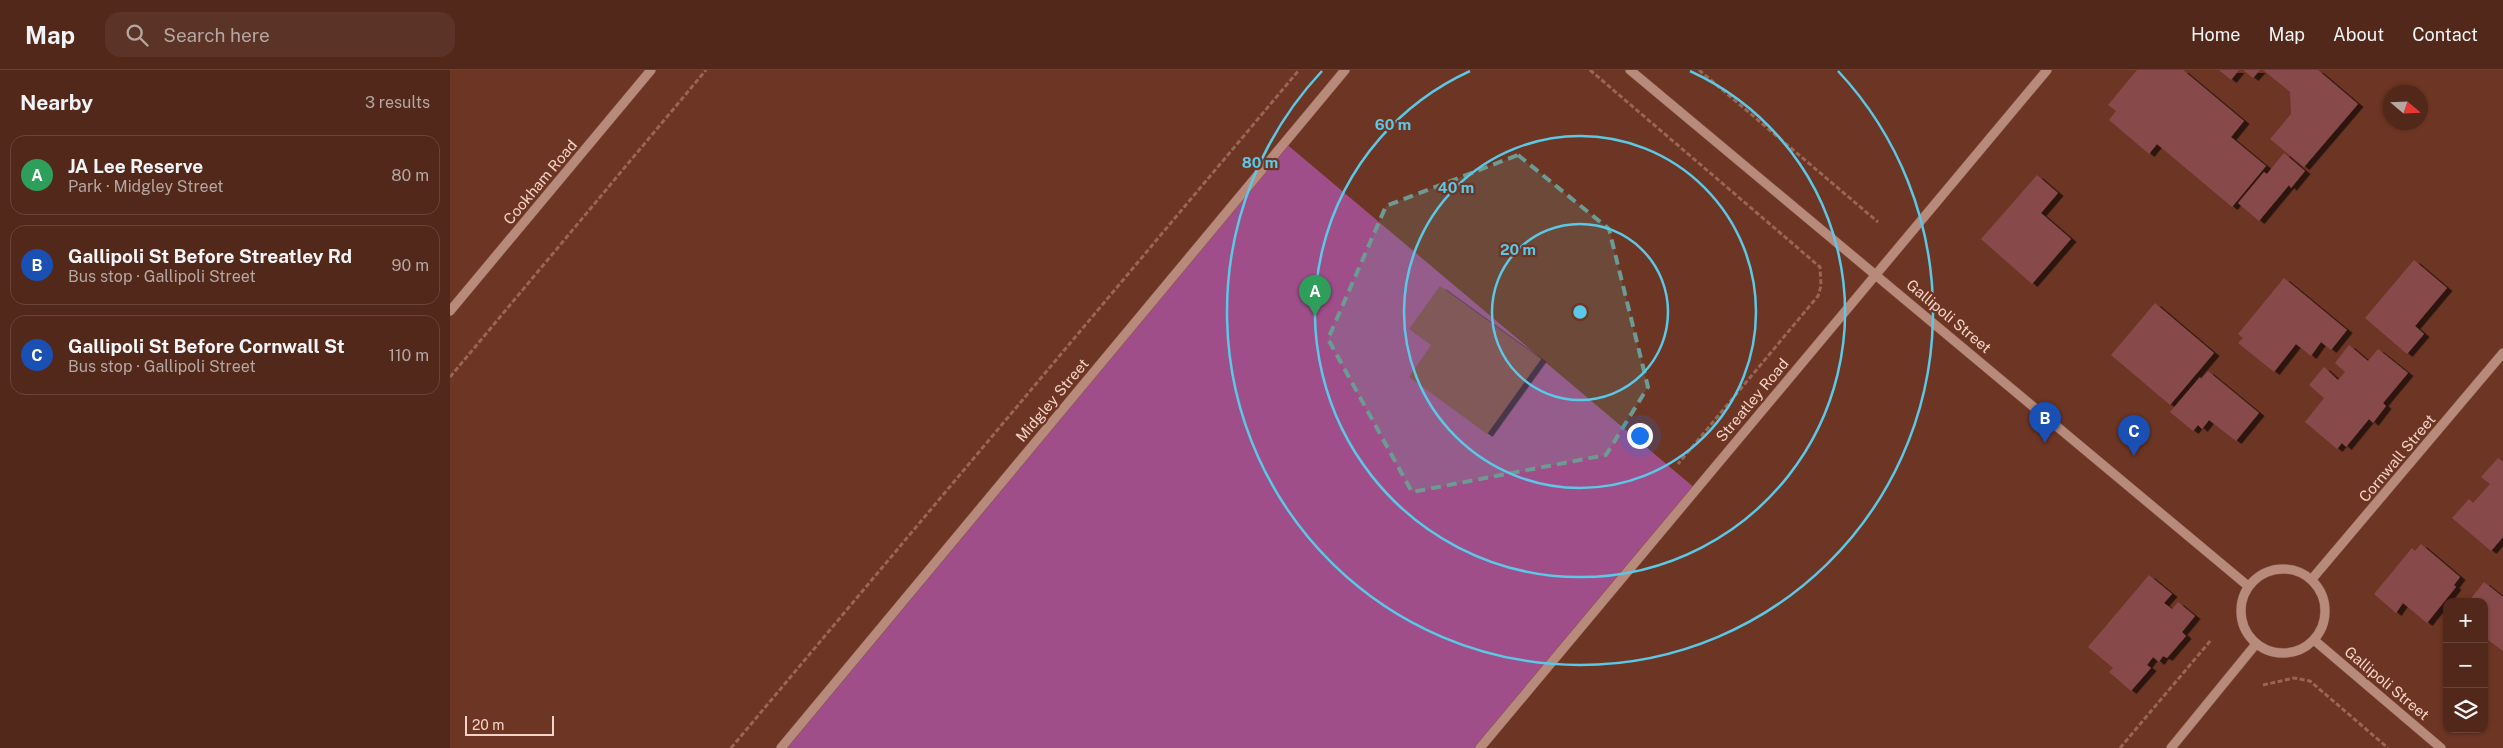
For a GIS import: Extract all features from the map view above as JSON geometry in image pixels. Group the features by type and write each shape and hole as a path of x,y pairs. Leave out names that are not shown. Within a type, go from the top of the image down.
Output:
{"street":[{"name":"Cookham Road","path":"450,311 651,70"},
{"name":"Midgley Street","path":"782,748 1345,70"},
{"name":"Gallipoli Street","path":"1630,70 1876,273 2248,586"},
{"name":"Streatley Road","path":"1480,748 2047,70"},
{"name":"Cornwall Street","path":"2312,579 2503,352"},
{"path":"2277,569 2299,572 2312,579 2322,592 2325,612 2324,622 2314,640 2296,651 2286,653 2265,649 2256,644 2246,631 2241,616 2244,596 2248,586 2266,572 2277,569"},
{"name":"Gallipoli Street","path":"2314,640 2442,748"},
{"path":"2171,748 2256,644"}],"path":[{"path":"450,377 706,70"},
{"path":"731,748 1299,70"},
{"path":"1590,70 1820,267 1821,286 1818,296 1678,464"},
{"path":"1699,70 1878,222"},
{"path":"2120,748 2211,640"},
{"path":"2263,685 2294,678 2310,681 2388,748"}],"highlighted area":[{"path":"1518,155 1609,229 1648,387 1606,455 1412,492 1328,339 1386,206"}],"shaded area":[{"path":"1284,142 1696,489 1480,748 781,748"}],"building":[{"path":"2137,70 2183,70 2244,121 2231,137 2266,166 2232,207 2157,144 2149,154 2109,120 2116,111 2108,105"},
{"path":"2219,70 2239,70 2231,80"},
{"path":"2243,70 2260,70 2253,78"},
{"path":"2263,70 2318,70 2358,104 2304,167 2270,139 2291,114 2290,92"},
{"path":"2284,153 2305,171 2291,188 2289,185 2259,221 2238,203 2264,172 2267,174"},
{"path":"2037,175 2058,193 2041,213 2071,239 2032,284 1981,239"},
{"path":"2414,260 2447,288 2415,326 2424,334 2407,354 2365,318"},
{"path":"2284,278 2347,330 2331,350 2321,342 2311,356 2296,344 2274,372 2238,343 2243,338 2238,334"},
{"path":"1440,286 1541,359 1487,434 1409,377 1431,345 1409,329"},
{"path":"2155,303 2214,353 2170,405 2111,355"},
{"path":"2349,345 2368,361 2378,349 2408,373 2383,403 2386,406 2373,423 2369,419 2346,447 2342,443 2337,449 2305,422 2324,398 2309,385 2324,367 2338,380 2345,372 2335,363"},
{"path":"2208,371 2259,413 2236,441 2209,420 2202,429 2198,425 2193,431 2170,412 2200,377 2201,379"},
{"path":"2498,458 2503,462 2503,537 2491,551 2452,518 2469,499 2473,503 2490,484 2481,477"},
{"path":"2421,544 2460,577 2454,585 2456,587 2447,598 2443,598 2443,603 2427,623 2403,603 2396,613 2374,594 2412,548 2415,551"},
{"path":"2149,575 2172,594 2164,603 2172,609 2178,602 2195,616 2182,632 2186,636 2167,658 2163,656 2159,662 2153,657 2147,665 2151,668 2131,691 2109,672 2113,668 2088,647"},
{"path":"2484,582 2503,597 2503,651 2488,640 2488,598 2471,598"}],"place":[{"name":"JA Lee Reserve","path":"1315,316"},
{"name":"Gallipoli St Before Streatley Rd","path":"2045,443"},
{"name":"Gallipoli St Before Cornwall St","path":"2134,456"}]}
